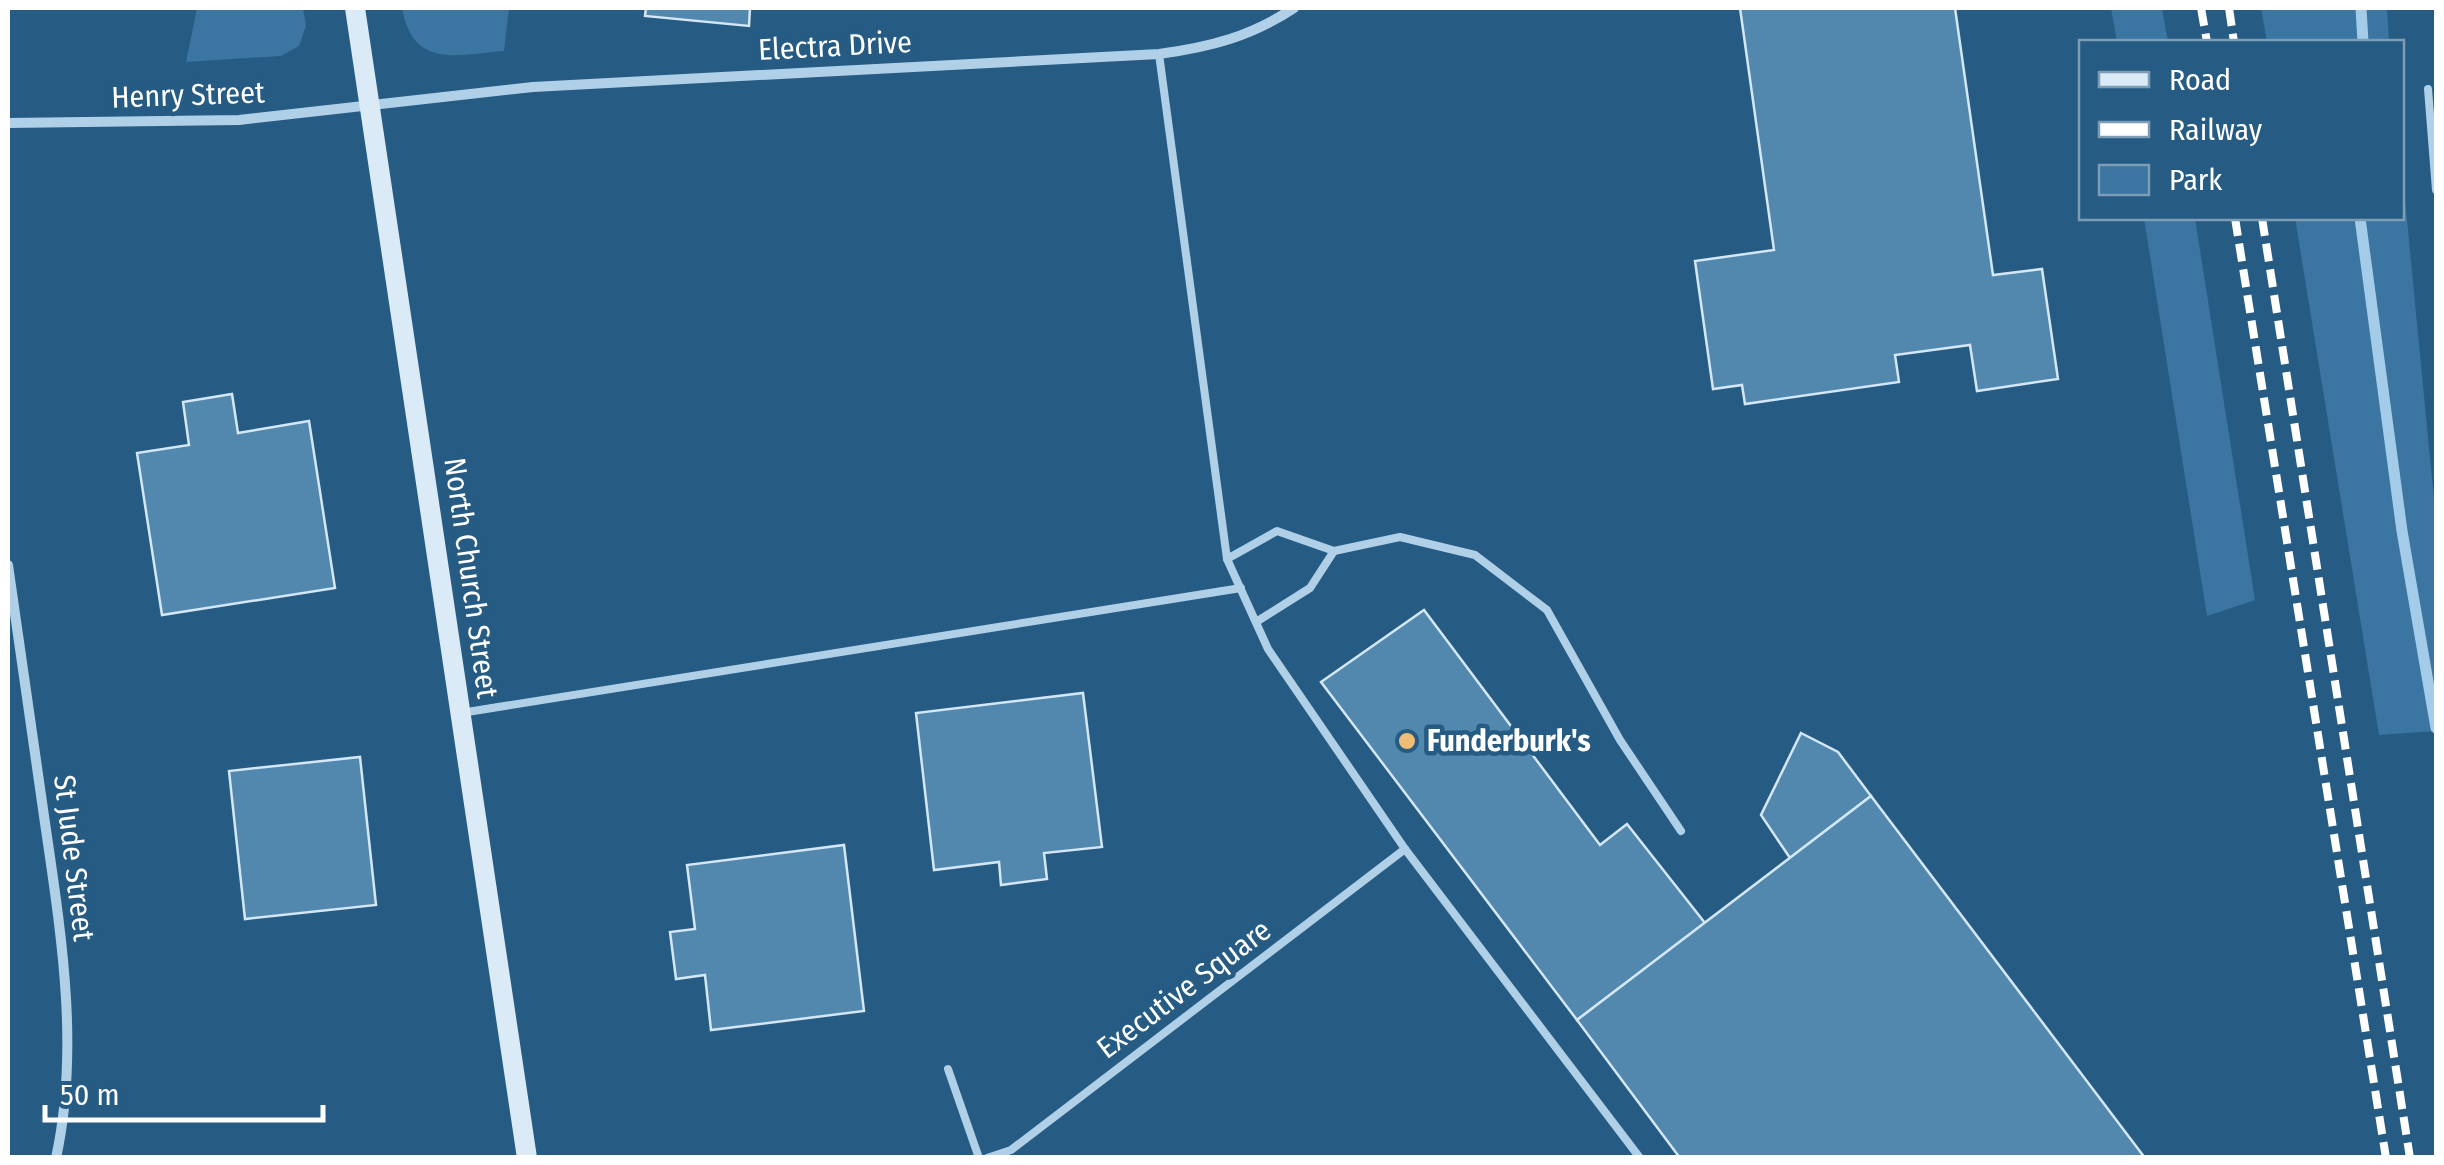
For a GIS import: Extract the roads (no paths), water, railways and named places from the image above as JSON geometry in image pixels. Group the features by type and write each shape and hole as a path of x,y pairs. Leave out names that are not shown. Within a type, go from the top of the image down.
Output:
{"main road":[{"name":"North Church Street","path":"355,8 526,1158"}],"street":[{"name":"Electra Drive","path":"370,108 533,87 1158,54 1217,46 1252,34 1294,8"},
{"name":"Henry Street","path":"8,123 240,120 370,108"},
{"name":"St Jude Street","path":"8,566 57,903 66,1008 70,1078 56,1158"}],"lane":[{"path":"1158,54 1227,559 1268,650 1405,849 1640,1158"},
{"path":"2428,90 2436,190"},
{"path":"1227,559 1277,531 1334,551 1400,536 1475,555 1547,610 1620,740 1681,831"},
{"path":"1256,622 1310,588 1334,551"},
{"path":"460,713 1241,588"},
{"name":"Executive Square","path":"987,1158 1011,1150 1405,849"},
{"path":"948,1068 979,1158"}],"waterway":[{"path":"2361,8 2363,40"},
{"path":"2360,220 2402,531 2436,728"}],"railway":[{"path":"2201,8 2207,40"},
{"path":"2229,8 2234,40"},
{"path":"2235,220 2386,1158"},
{"path":"2262,220 2410,1158"}],"place":[{"name":"Funderburk's","path":"1407,741"}]}
